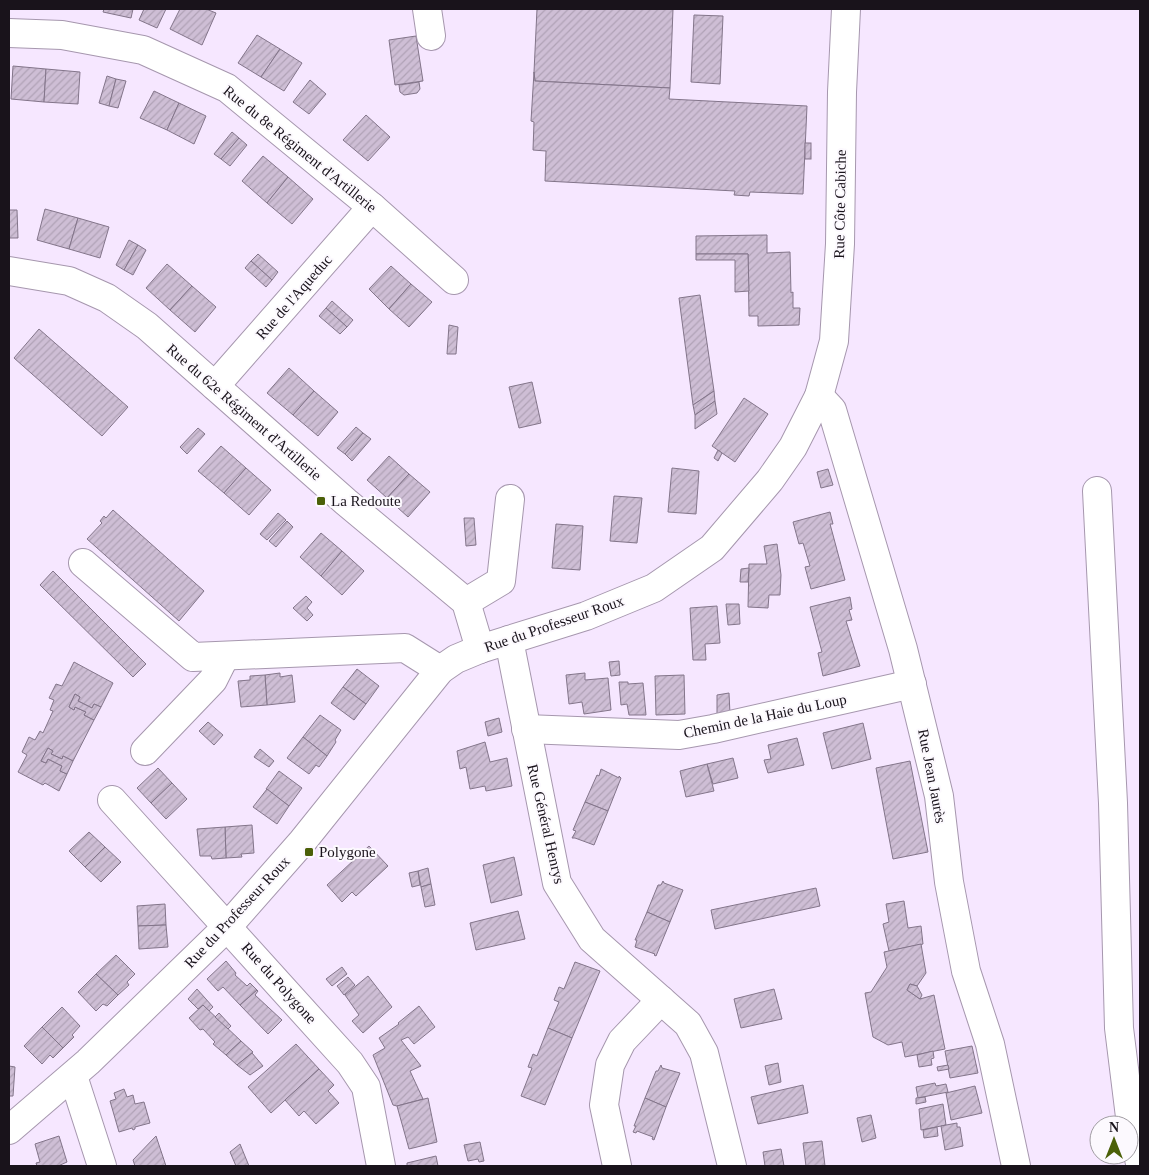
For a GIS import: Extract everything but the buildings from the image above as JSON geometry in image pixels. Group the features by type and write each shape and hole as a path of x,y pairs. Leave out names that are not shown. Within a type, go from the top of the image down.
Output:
{"street":[{"path":"427,9 431,36"},
{"name":"Rue Côte Cabiche","path":"819,396 834,341 840,244 842,92 846,9"},
{"name":"Rue du 8e Régiment d'Artillerie","path":"9,34 62,35 142,50 227,88 372,207 454,280"},
{"name":"Rue de l'Aqueduc","path":"215,386 372,207"},
{"name":"Rue du 62e Régiment d'Artillerie","path":"9,271 69,281 107,298 147,326 346,502 466,602"},
{"name":"Rue du Professeur Roux","path":"9,1130 73,1076 228,926 302,842 440,670 456,659 480,649 586,616 654,588 712,548 770,480 793,447 819,396"},
{"name":"Rue Jean Jaurès","path":"819,396 832,410 912,684 939,796 949,882 966,972 990,1044 1016,1166"},
{"path":"1097,491 1113,803 1119,1028 1132,1126 1140,1163"},
{"path":"480,649 466,602 501,580 510,499"},
{"path":"83,562 192,657 405,648 440,670"},
{"name":"Rue Général Henrys","path":"509,640 557,883 592,939 688,1024 704,1053 732,1166"},
{"path":"145,751 213,680 225,656"},
{"name":"Chemin de la Haie du Loup","path":"526,729 679,735 912,684"},
{"name":"Rue du Polygone","path":"112,800 350,1063 366,1087 381,1166"},
{"path":"616,1166 604,1106 610,1065 622,1041 661,1000"},
{"path":"73,1076 102,1166"}],"place":[{"name":"La Redoute","path":"321,501"},
{"name":"Polygone","path":"309,852"}]}
